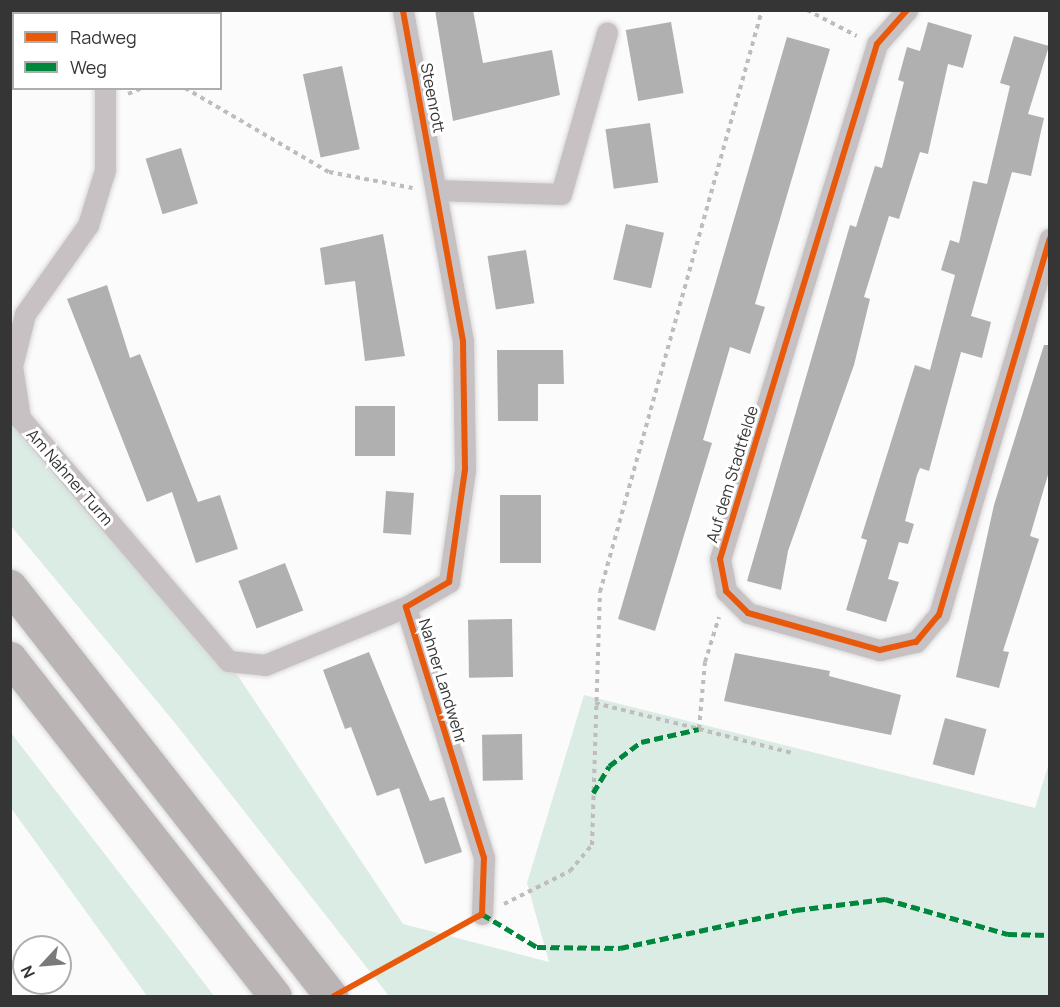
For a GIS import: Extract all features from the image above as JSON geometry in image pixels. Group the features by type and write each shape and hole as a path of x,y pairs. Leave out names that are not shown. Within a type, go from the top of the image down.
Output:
{"highway":[{"path":"10,586 331,996"},
{"path":"10,658 226,929 275,996"},
{"path":"226,929 255,996"}],"street":[{"name":"Steenrott","path":"403,10 437,190"},
{"name":"Auf dem Stadtfelde","path":"726,591 720,559 877,44 907,10"},
{"path":"437,190 561,194 607,32"},
{"name":"Am Nahner Turm","path":"105,90 105,170 88,225 25,314 12,366 20,418 228,661 265,665 406,607"},
{"name":"Nahner Landwehr","path":"437,190 463,341 465,469 449,582 406,607 484,858 482,915"},
{"path":"726,591 748,614 880,650 916,642 939,615 1050,239"}],"path":[{"path":"482,915 570,871 592,845 600,592 762,10"},
{"path":"807,10 877,44"},
{"path":"188,90 329,172 437,190"},
{"path":"699,729 705,662 726,591"},
{"path":"595,703 792,753"}],"shaded area":[{"path":"10,406 228,661 403,924 549,962 527,883 584,695 1035,808 1049,763 1049,996 389,996 175,723 11,526"},
{"path":"11,733 214,996 147,996 11,808"}],"building":[{"path":"435,10 473,10 483,63 552,50 560,95 453,121"},
{"path":"671,22 684,93 638,101 626,30"},
{"path":"928,22 972,35 963,68 948,64 928,154 920,152 899,219 889,216 864,297 870,299 854,365 788,551 781,590 747,581 850,225 856,227 875,166 882,168 904,82 898,80 907,47 920,51"},
{"path":"1014,36 1049,46 1028,114 1044,118 1031,176 1012,172 971,316 991,322 982,358 961,352 929,471 920,468 917,475 905,521 914,524 908,544 899,542 888,579 899,582 886,622 846,610 867,540 861,538 915,365 930,370 955,275 941,270 950,240 959,243 973,181 987,184 1010,86 1000,83"},
{"path":"787,37 830,49 755,304 765,307 750,354 730,347 703,440 712,443 655,631 618,619"},
{"path":"342,66 360,149 321,157 303,74"},
{"path":"650,123 658,182 614,189 605,129"},
{"path":"181,148 198,203 163,214 146,159"},
{"path":"626,224 664,233 651,288 613,280"},
{"path":"383,234 405,356 365,361 355,281 325,285 320,248"},
{"path":"526,250 534,303 496,309 487,256"},
{"path":"107,285 130,358 140,354 198,502 220,495 238,549 196,563 172,492 147,502 67,299"},
{"path":"1044,345 1050,345 1050,468 1030,536 1039,539 1003,651 1009,652 999,688 956,677 994,505"},
{"path":"497,350 563,350 564,384 538,384 538,421 498,421"},
{"path":"355,406 395,406 395,456 355,456"},
{"path":"386,491 414,493 411,535 383,533"},
{"path":"500,495 541,495 541,563 500,563"},
{"path":"285,563 303,611 257,629 238,581"},
{"path":"512,619 513,677 469,678 468,620"},
{"path":"369,652 430,801 444,797 462,852 425,864 399,788 377,796 351,727 345,729 323,670"},
{"path":"735,653 830,671 829,676 901,695 891,735 724,701"},
{"path":"945,718 987,729 974,775 933,764"},
{"path":"522,734 523,780 483,781 482,735"}],"marked path":[{"path":"593,793 609,766 641,742 699,729"},
{"path":"477,917 482,914 537,947 620,948 796,910 885,899 1008,934 1050,935"}],"cycle path":[{"path":"334,996 482,914 484,858 406,607 449,582 465,469 463,341 403,10"},
{"path":"907,10 877,44 720,559 726,591 748,613 880,650 916,642 939,615 1050,239"}]}
